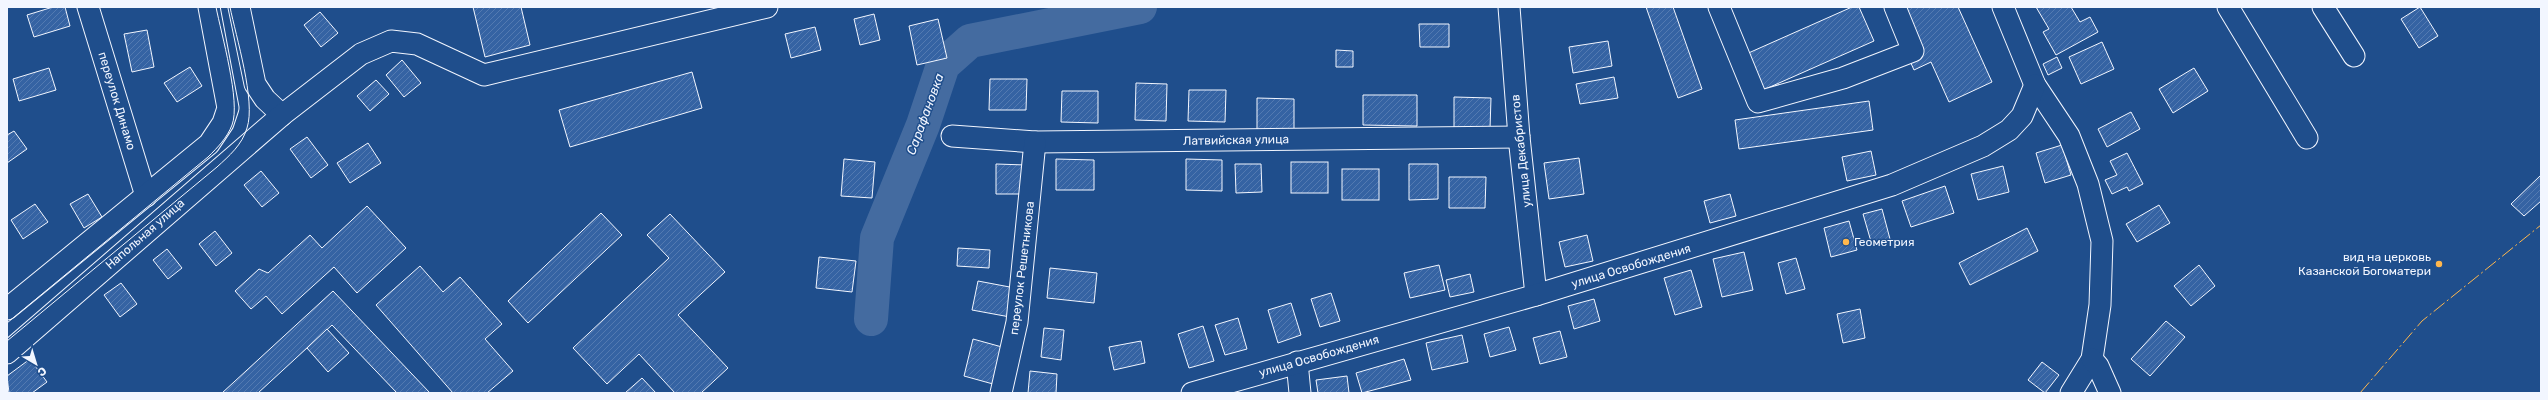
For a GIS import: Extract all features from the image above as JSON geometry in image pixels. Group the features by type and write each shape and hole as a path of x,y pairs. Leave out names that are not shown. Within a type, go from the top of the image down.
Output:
{"street":[{"name":"переулок Динамо","path":"88,7 146,196"},
{"path":"7,309 209,144 223,123 228,108 209,7"},
{"path":"239,7 255,84 265,99 282,115"},
{"name":"Напольная улица","path":"7,354 282,115 362,54 391,40 417,44 484,75 767,7"},
{"name":"улица Декабристов","path":"1509,7 1519,137 1536,295"},
{"path":"1719,7 1758,102 1843,78 1913,51 1895,7"},
{"path":"2003,7 2035,85 2069,136 2088,184 2102,241 2100,305 2092,359 2071,393"},
{"path":"2228,7 2307,138"},
{"path":"2323,7 2354,56"},
{"name":"улица Освобождения","path":"1192,393 1536,295 1892,185 1983,146 2009,130 2022,116 2035,85"},
{"name":"Латвийская улица","path":"952,136 1035,142 1519,137"},
{"name":"переулок Решетникова","path":"1001,393 1018,322 1035,142"},
{"path":"2092,359 2098,366 2110,393"},
{"path":"1297,362 1300,393"}],"building":[{"path":"53,7 65,7 70,26 34,37 27,15"},
{"path":"473,7 521,7 530,45 485,57"},
{"path":"1646,7 1673,7 1702,89 1678,98"},
{"path":"1852,7 1859,7 1874,41 1761,91 1744,55"},
{"path":"1886,7 1958,7 1992,82 1949,102 1931,62 1914,70"},
{"path":"2036,7 2071,7 2080,22 2090,17 2098,32 2056,55 2043,32 2049,29"},
{"path":"2420,7 2438,36 2419,48 2401,19"},
{"path":"320,12 338,33 321,47 304,25"},
{"path":"874,14 880,40 860,45 854,19"},
{"path":"938,19 947,58 917,65 909,26"},
{"path":"1419,24 1449,24 1449,47 1420,47"},
{"path":"815,27 821,50 791,58 785,34"},
{"path":"147,30 154,67 132,72 124,34"},
{"path":"1608,41 1612,66 1573,73 1569,47"},
{"path":"2102,42 2114,69 2081,84 2069,57"},
{"path":"1336,50 1353,51 1353,67 1336,67"},
{"path":"2057,57 2062,68 2048,75 2043,64"},
{"path":"402,60 421,83 404,97 386,75"},
{"path":"190,67 202,86 177,102 164,83"},
{"path":"49,68 56,90 19,101 13,79"},
{"path":"2194,68 2208,91 2173,113 2159,89"},
{"path":"692,72 702,108 570,147 559,110"},
{"path":"1614,77 1618,98 1580,104 1576,84"},
{"path":"990,79 1027,79 1026,110 989,110"},
{"path":"376,80 389,94 370,111 357,96"},
{"path":"1136,83 1167,84 1166,121 1135,120"},
{"path":"1189,90 1226,90 1225,122 1188,121"},
{"path":"1062,91 1098,91 1098,123 1061,122"},
{"path":"1363,95 1417,95 1417,126 1363,125"},
{"path":"1454,97 1491,98 1490,129 1454,128"},
{"path":"1257,98 1294,99 1294,130 1257,130"},
{"path":"1869,101 1873,130 1739,149 1735,120"},
{"path":"2131,112 2140,129 2107,147 2098,129"},
{"path":"14,131 27,149 7,163 7,135"},
{"path":"307,137 328,165 311,178 290,149"},
{"path":"368,143 381,163 350,183 337,163"},
{"path":"2062,145 2071,175 2045,183 2036,153"},
{"path":"1871,151 1876,175 1847,181 1842,157"},
{"path":"2127,153 2143,184 2129,191 2127,187 2112,194 2105,180 2117,175 2110,161"},
{"path":"1579,158 1584,194 1549,199 1544,163"},
{"path":"844,159 875,162 872,198 841,196"},
{"path":"1056,159 1094,160 1094,190 1056,190"},
{"path":"1186,159 1222,160 1222,191 1186,190"},
{"path":"1291,162 1328,162 1328,193 1291,193"},
{"path":"996,164 1026,165 1025,194 996,194"},
{"path":"1235,164 1261,164 1262,192 1236,193"},
{"path":"1409,164 1438,164 1438,199 1409,200"},
{"path":"2003,166 2009,192 1978,200 1971,174"},
{"path":"1342,169 1379,169 1379,200 1342,200"},
{"path":"261,171 279,193 262,207 244,185"},
{"path":"2541,175 2541,201 2524,216 2511,204"},
{"path":"1449,177 1486,177 1485,208 1449,208"},
{"path":"1945,186 1954,213 1911,227 1902,201"},
{"path":"88,194 102,217 84,228 70,204"},
{"path":"1730,194 1736,216 1710,223 1704,201"},
{"path":"35,204 48,222 23,239 11,220"},
{"path":"2159,205 2170,223 2137,242 2126,224"},
{"path":"367,206 406,248 357,293 334,267 282,314 266,296 251,309 235,291 259,269 268,273 310,235 322,248"},
{"path":"1882,209 1890,239 1872,245 1863,214"},
{"path":"601,213 622,235 528,323 508,301"},
{"path":"670,214 725,272 678,315 728,368 701,393 675,393 639,354 607,384 573,348 669,258 647,235"},
{"path":"1849,221 1857,250 1831,257 1824,228"},
{"path":"2027,228 2038,251 1970,285 1959,263"},
{"path":"215,231 232,253 216,266 199,244"},
{"path":"1587,235 1593,261 1565,267 1559,242"},
{"path":"958,248 990,250 989,268 957,266"},
{"path":"167,249 182,268 168,279 153,260"},
{"path":"1744,252 1753,290 1722,297 1713,259"},
{"path":"819,257 856,261 852,292 816,288"},
{"path":"1796,258 1805,289 1786,294 1778,263"},
{"path":"1439,265 1445,290 1410,298 1404,273"},
{"path":"2199,265 2215,286 2191,306 2174,286"},
{"path":"420,266 443,292 460,277 502,324 485,339 513,371 487,393 453,393 376,305"},
{"path":"1050,268 1097,273 1094,303 1047,298"},
{"path":"1691,270 1702,307 1675,315 1664,278"},
{"path":"1470,274 1474,292 1450,297 1446,280"},
{"path":"978,281 1015,288 1010,317 972,310"},
{"path":"121,283 137,304 120,317 104,295"},
{"path":"333,291 430,393 397,393 332,325 258,393 222,393"},
{"path":"1331,293 1340,321 1320,327 1311,299"},
{"path":"1594,299 1600,321 1574,329 1568,306"},
{"path":"1291,303 1301,335 1278,343 1268,310"},
{"path":"1860,309 1865,338 1843,343 1837,314"},
{"path":"1238,318 1247,349 1225,355 1215,325"},
{"path":"2166,321 2185,337 2150,376 2131,359"},
{"path":"1203,326 1214,361 1189,368 1178,334"},
{"path":"1509,327 1516,350 1490,357 1484,334"},
{"path":"1044,328 1064,330 1061,360 1041,357"},
{"path":"327,329 349,353 328,372 307,348"},
{"path":"1560,331 1567,357 1540,364 1533,338"},
{"path":"1462,335 1468,362 1432,370 1426,343"},
{"path":"973,339 1002,347 993,384 964,376"},
{"path":"1141,341 1145,363 1114,370 1109,347"},
{"path":"30,359 47,382 32,393 9,393 7,376"},
{"path":"1404,359 1411,380 1362,393 1356,373"},
{"path":"2042,362 2059,375 2045,393 2028,380"},
{"path":"1030,371 1057,374 1056,393 1028,393"},
{"path":"1347,376 1349,393 1318,393 1316,380"},
{"path":"642,378 656,393 625,393"}],"waterway":[{"name":"Сарафановка","path":"871,319 877,238 923,125 943,65 970,41 1140,7"}],"tram line":[{"path":"7,323 208,157 225,138 232,125 234,101 229,67 216,7"},
{"path":"7,341 217,167 242,140 247,128 249,102 244,69 230,7"}],"power":[{"path":"2360,393 2422,321 2541,225"}],"place":[{"name":"Геометрия","path":"1846,242"},
{"name":"вид на церковь Казанской Богоматери","path":"2439,264"}]}
